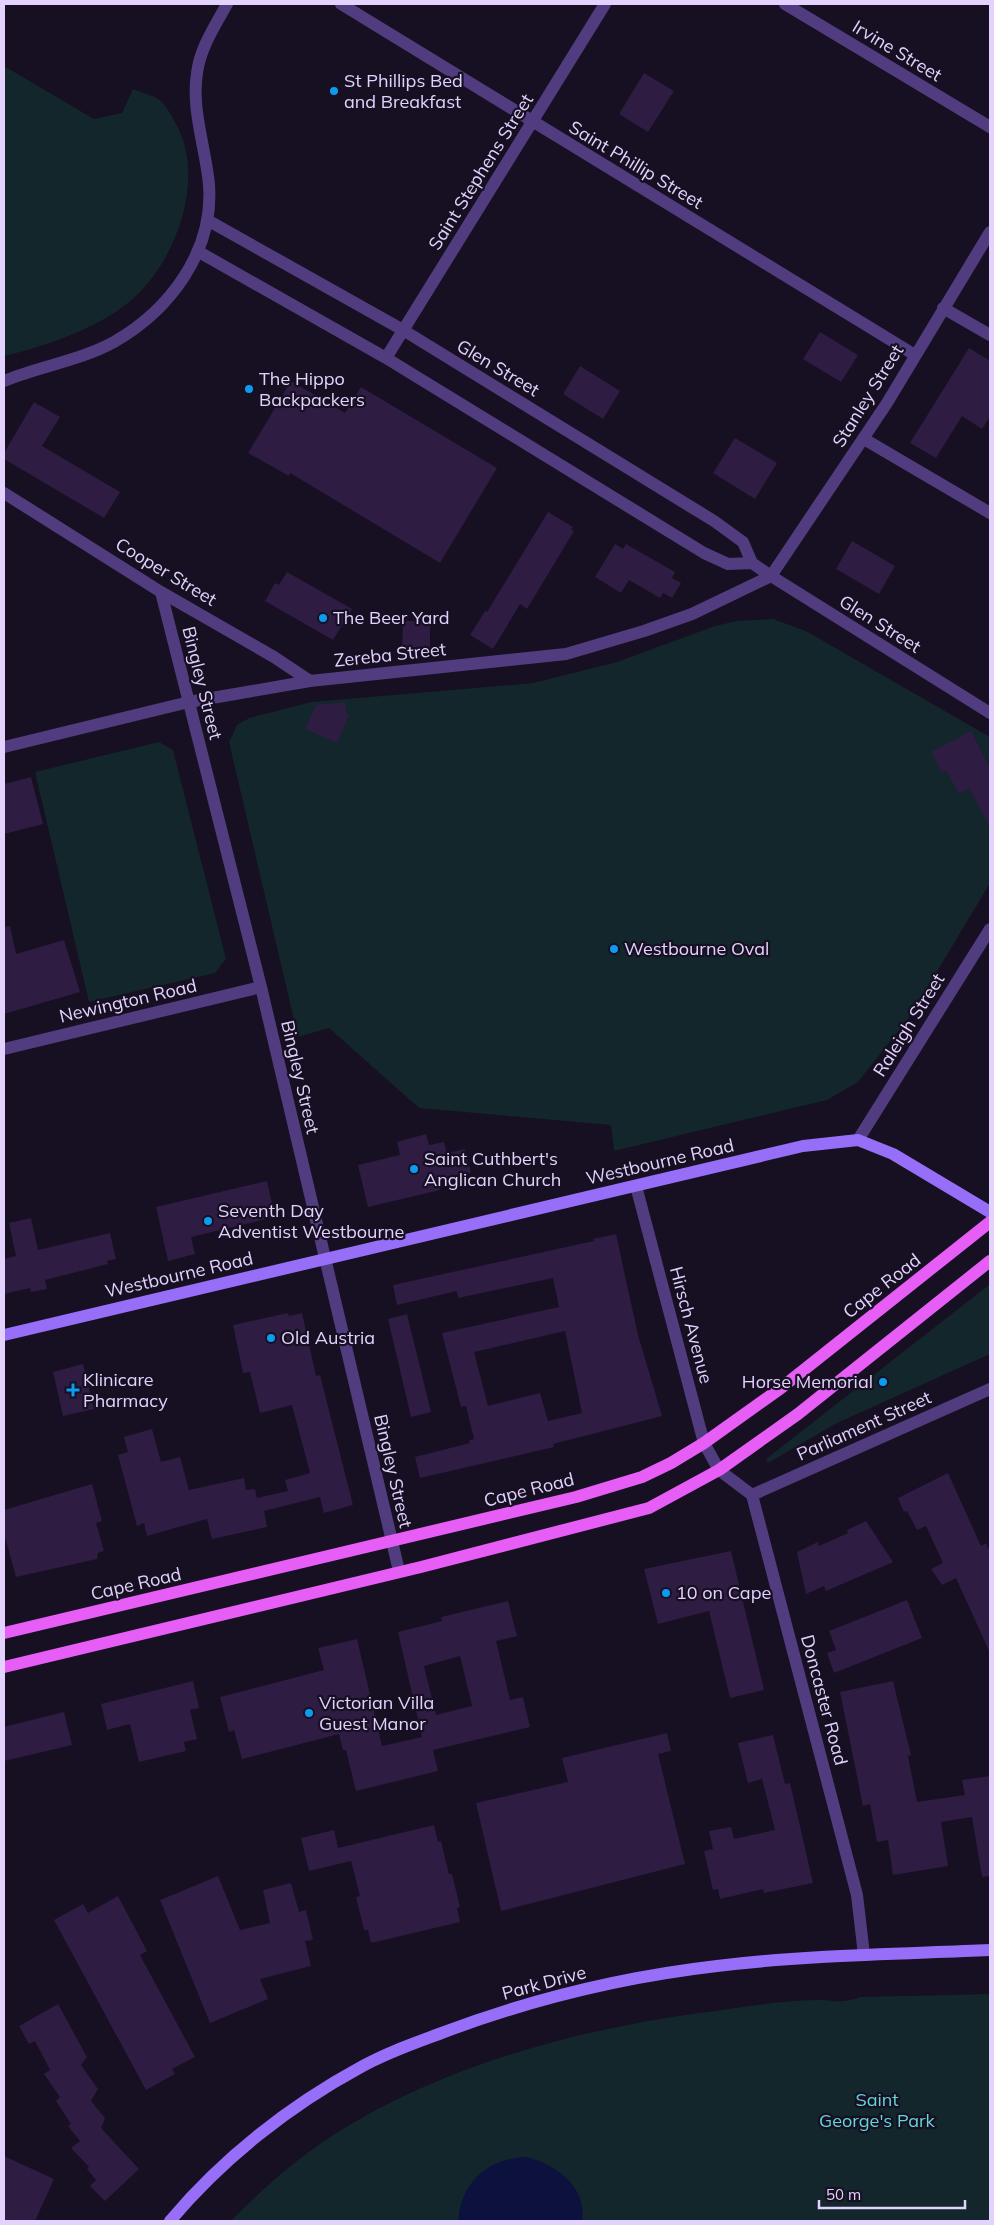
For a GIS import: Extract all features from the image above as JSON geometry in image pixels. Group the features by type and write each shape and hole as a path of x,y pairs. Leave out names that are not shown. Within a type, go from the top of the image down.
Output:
{"main road":[{"name":"Cape Road","path":"4,1634 576,1497 642,1477 672,1463 704,1443 781,1388 990,1222"},
{"path":"4,1667 650,1508 719,1470 798,1414 990,1261"}],"street":[{"path":"4,381 87,354 115,341 145,320 167,298 199,252 209,221 209,186 196,97 197,73 203,48 227,4"},
{"name":"Saint Phillip Street","path":"341,4 914,355"},
{"name":"Saint Stephens Street","path":"386,358 605,4"},
{"name":"Irvine Street","path":"785,4 990,127"},
{"name":"Glen Street","path":"209,221 403,330 730,532 743,542 752,562 771,576 990,713"},
{"name":"Stanley Street","path":"771,576 864,438 990,232"},
{"path":"199,252 386,358 704,553 728,564 752,562"},
{"path":"943,308 990,335"},
{"path":"864,438 990,513"},
{"name":"Cooper Street","path":"4,493 162,592 274,657 310,681"},
{"name":"Zereba Street","path":"4,747 189,702 310,681 566,654 684,617 771,576"},
{"name":"Bingley Street","path":"162,592 261,988 399,1571"},
{"name":"Raleigh Street","path":"858,1140 990,929"},
{"name":"Newington Road","path":"4,1049 261,988"},
{"name":"Westbourne Road","path":"4,1335 802,1146 858,1140 893,1154 990,1212"},
{"name":"Hirsch Avenue","path":"636,1186 704,1443 719,1470"},
{"name":"Parliament Street","path":"752,1495 990,1389"},
{"path":"719,1470 752,1495"},
{"name":"Doncaster Road","path":"752,1495 857,1895 864,1955"},
{"name":"Park Drive","path":"170,2221 247,2146 284,2116 362,2066 406,2046 479,2018 548,1998 613,1983 718,1966 864,1955 990,1950"}],"green space":[{"path":"4,66 94,119 122,113 133,89 159,99 170,113 185,145 188,168 187,192 182,216 174,239 150,281 135,297 91,326 55,341 4,356"},
{"name":"Westbourne Oval","path":"773,619 806,631 990,737 990,883 911,1015 858,1082 827,1100 614,1151 611,1125 419,1108 329,1028 298,1037 229,742 237,725 249,718 311,702 533,683 617,662 715,626 737,621"},
{"path":"159,742 173,750 226,959 215,973 89,1002 35,772"},
{"path":"990,1284 990,1354 837,1423 768,1463 766,1459"},
{"name":"Saint George's Park","path":"990,1994 990,2221 231,2221 282,2174 338,2132 379,2108 422,2088 467,2069 512,2054 606,2029 653,2020 758,2005 801,2001 842,2001 860,1997"}],"shaded area":[{"path":"527,2157 549,2165 574,2187 580,2197 582,2221 458,2221 460,2207 465,2195 479,2175 489,2167 500,2162 513,2158"}],"building":[{"path":"644,73 674,91 648,132 619,114"},
{"path":"820,332 858,355 841,382 803,359"},
{"path":"969,348 990,361 990,417 982,429 962,416 936,458 910,443"},
{"path":"580,366 620,391 603,419 563,394"},
{"path":"291,381 345,413 361,387 497,468 440,563 290,473 289,476 248,453"},
{"path":"34,402 60,417 42,446 120,492 104,518 4,459 4,453"},
{"path":"735,438 777,463 755,499 713,473"},
{"path":"548,512 573,527 571,529 574,531 527,609 520,604 493,649 470,635 485,611 487,612"},
{"path":"852,541 895,566 879,594 836,569"},
{"path":"615,544 623,549 626,544 675,572 672,578 681,583 672,598 663,593 660,598 629,580 621,593 595,577"},
{"path":"287,572 352,609 333,640 265,601 275,583 279,585"},
{"path":"403,621 430,621 430,652 402,652"},
{"path":"345,702 346,713 349,715 337,743 305,729 316,705"},
{"path":"971,731 990,768 990,827 969,788 959,794 946,770 942,773 931,752"},
{"path":"31,777 43,824 4,834 4,784"},
{"path":"10,926 16,954 64,940 80,992 4,1014 4,927"},
{"name":"Saint Cuthbert's Anglican Church","path":"426,1134 429,1145 444,1142 447,1153 465,1149 471,1173 437,1181 440,1190 368,1207 358,1165 400,1155 397,1142"},
{"name":"Seventh Day Adventist Westbourne","path":"267,1181 275,1217 191,1237 195,1254 168,1261 156,1207"},
{"path":"31,1218 38,1250 110,1233 116,1259 107,1261 108,1264 45,1280 47,1289 31,1292 30,1288 4,1294 4,1259 16,1256 9,1223"},
{"path":"616,1234 638,1335 662,1416 553,1444 554,1447 420,1478 415,1457 470,1443 469,1440 474,1439 466,1406 461,1407 442,1333 559,1307 553,1278 458,1298 457,1291 397,1305 393,1285 594,1241 593,1239","holes":["565,1331 582,1413 548,1421 540,1393 488,1406 474,1352"]},
{"path":"288,1313 289,1316 302,1313 316,1376 320,1375 353,1505 324,1513 320,1497 264,1511 267,1527 212,1539 207,1519 147,1536 144,1523 137,1526 118,1455 128,1452 124,1437 152,1429 161,1462 180,1457 189,1490 244,1478 246,1490 255,1489 257,1498 288,1491 285,1480 310,1473 292,1405 260,1413 250,1372 243,1373 233,1325"},
{"path":"407,1314 431,1412 411,1417 388,1319"},
{"name":"Klinicare Pharmacy","path":"83,1364 94,1409 63,1416 53,1372"},
{"path":"948,1473 981,1546 986,1543 990,1552 990,1653 956,1578 942,1585 931,1569 943,1563 926,1526 917,1530 907,1511 904,1512 898,1498"},
{"path":"92,1484 102,1521 96,1523 104,1551 98,1553 97,1559 16,1577 4,1533 4,1510"},
{"path":"866,1521 893,1562 826,1591 824,1586 806,1594 797,1552 818,1542 819,1546 848,1533 847,1530"},
{"path":"731,1551 764,1690 730,1698 709,1611 658,1624 644,1569"},
{"path":"907,1600 922,1638 834,1673 827,1653 836,1650 829,1631"},
{"path":"508,1601 517,1636 496,1641 510,1700 523,1697 530,1727 433,1750 438,1771 356,1791 346,1750 343,1750 339,1734 242,1759 234,1730 229,1732 220,1697 324,1670 318,1648 357,1639 382,1746 422,1737 398,1632 442,1621 441,1617","holes":["460,1656 472,1706 436,1715 424,1666"]},
{"path":"193,1681 199,1708 190,1710 197,1739 184,1742 186,1751 139,1762 130,1724 107,1730 101,1704"},
{"path":"893,1681 911,1755 908,1756 917,1802 965,1795 962,1780 990,1776 990,1876 982,1877 972,1817 941,1822 948,1866 893,1875 888,1840 877,1842 870,1804 863,1806 840,1692"},
{"path":"64,1712 72,1745 4,1761 4,1727"},
{"path":"667,1733 671,1751 658,1754 685,1864 501,1911 476,1803 568,1782 562,1758"},
{"path":"773,1735 785,1784 790,1783 813,1883 764,1893 763,1889 720,1899 718,1889 713,1890 704,1851 713,1849 709,1831 731,1827 734,1839 775,1830 762,1779 748,1783 738,1743"},
{"path":"434,1825 438,1842 441,1841 449,1874 452,1874 460,1907 457,1908 460,1922 371,1943 368,1930 364,1930 356,1897 360,1896 351,1861 309,1871 301,1838 334,1830 338,1848"},
{"path":"218,1876 240,1930 270,1923 263,1890 291,1883 299,1912 306,1910 313,1940 305,1941 311,1966 260,1979 268,1999 210,2023 160,1900"},
{"path":"118,1896 147,1951 140,1955 195,2057 172,2069 175,2074 146,2090 54,1920 83,1904 88,1913"},
{"path":"58,2004 87,2057 81,2065 98,2089 91,2101 105,2118 101,2128 139,2169 105,2201 90,2186 96,2180 87,2169 89,2167 71,2148 80,2141 68,2126 71,2124 56,2101 60,2097 44,2074 50,2070 35,2041 29,2044 19,2026"},
{"path":"4,2156 54,2179 35,2221 4,2221"}],"place":[{"name":"St Phillips Bed and Breakfast","path":"334,91"},
{"name":"The Hippo Backpackers","path":"249,389"},
{"name":"The Beer Yard","path":"323,618"},
{"name":"Westbourne Oval","path":"614,949"},
{"name":"Saint Cuthbert's Anglican Church","path":"414,1169"},
{"name":"Seventh Day Adventist Westbourne","path":"208,1221"},
{"name":"Old Austria","path":"271,1338"},
{"name":"Horse Memorial","path":"883,1382"},
{"name":"Klinicare Pharmacy","path":"73,1390"},
{"name":"10 on Cape","path":"666,1593"},
{"name":"Victorian Villa Guest Manor","path":"309,1713"}]}
